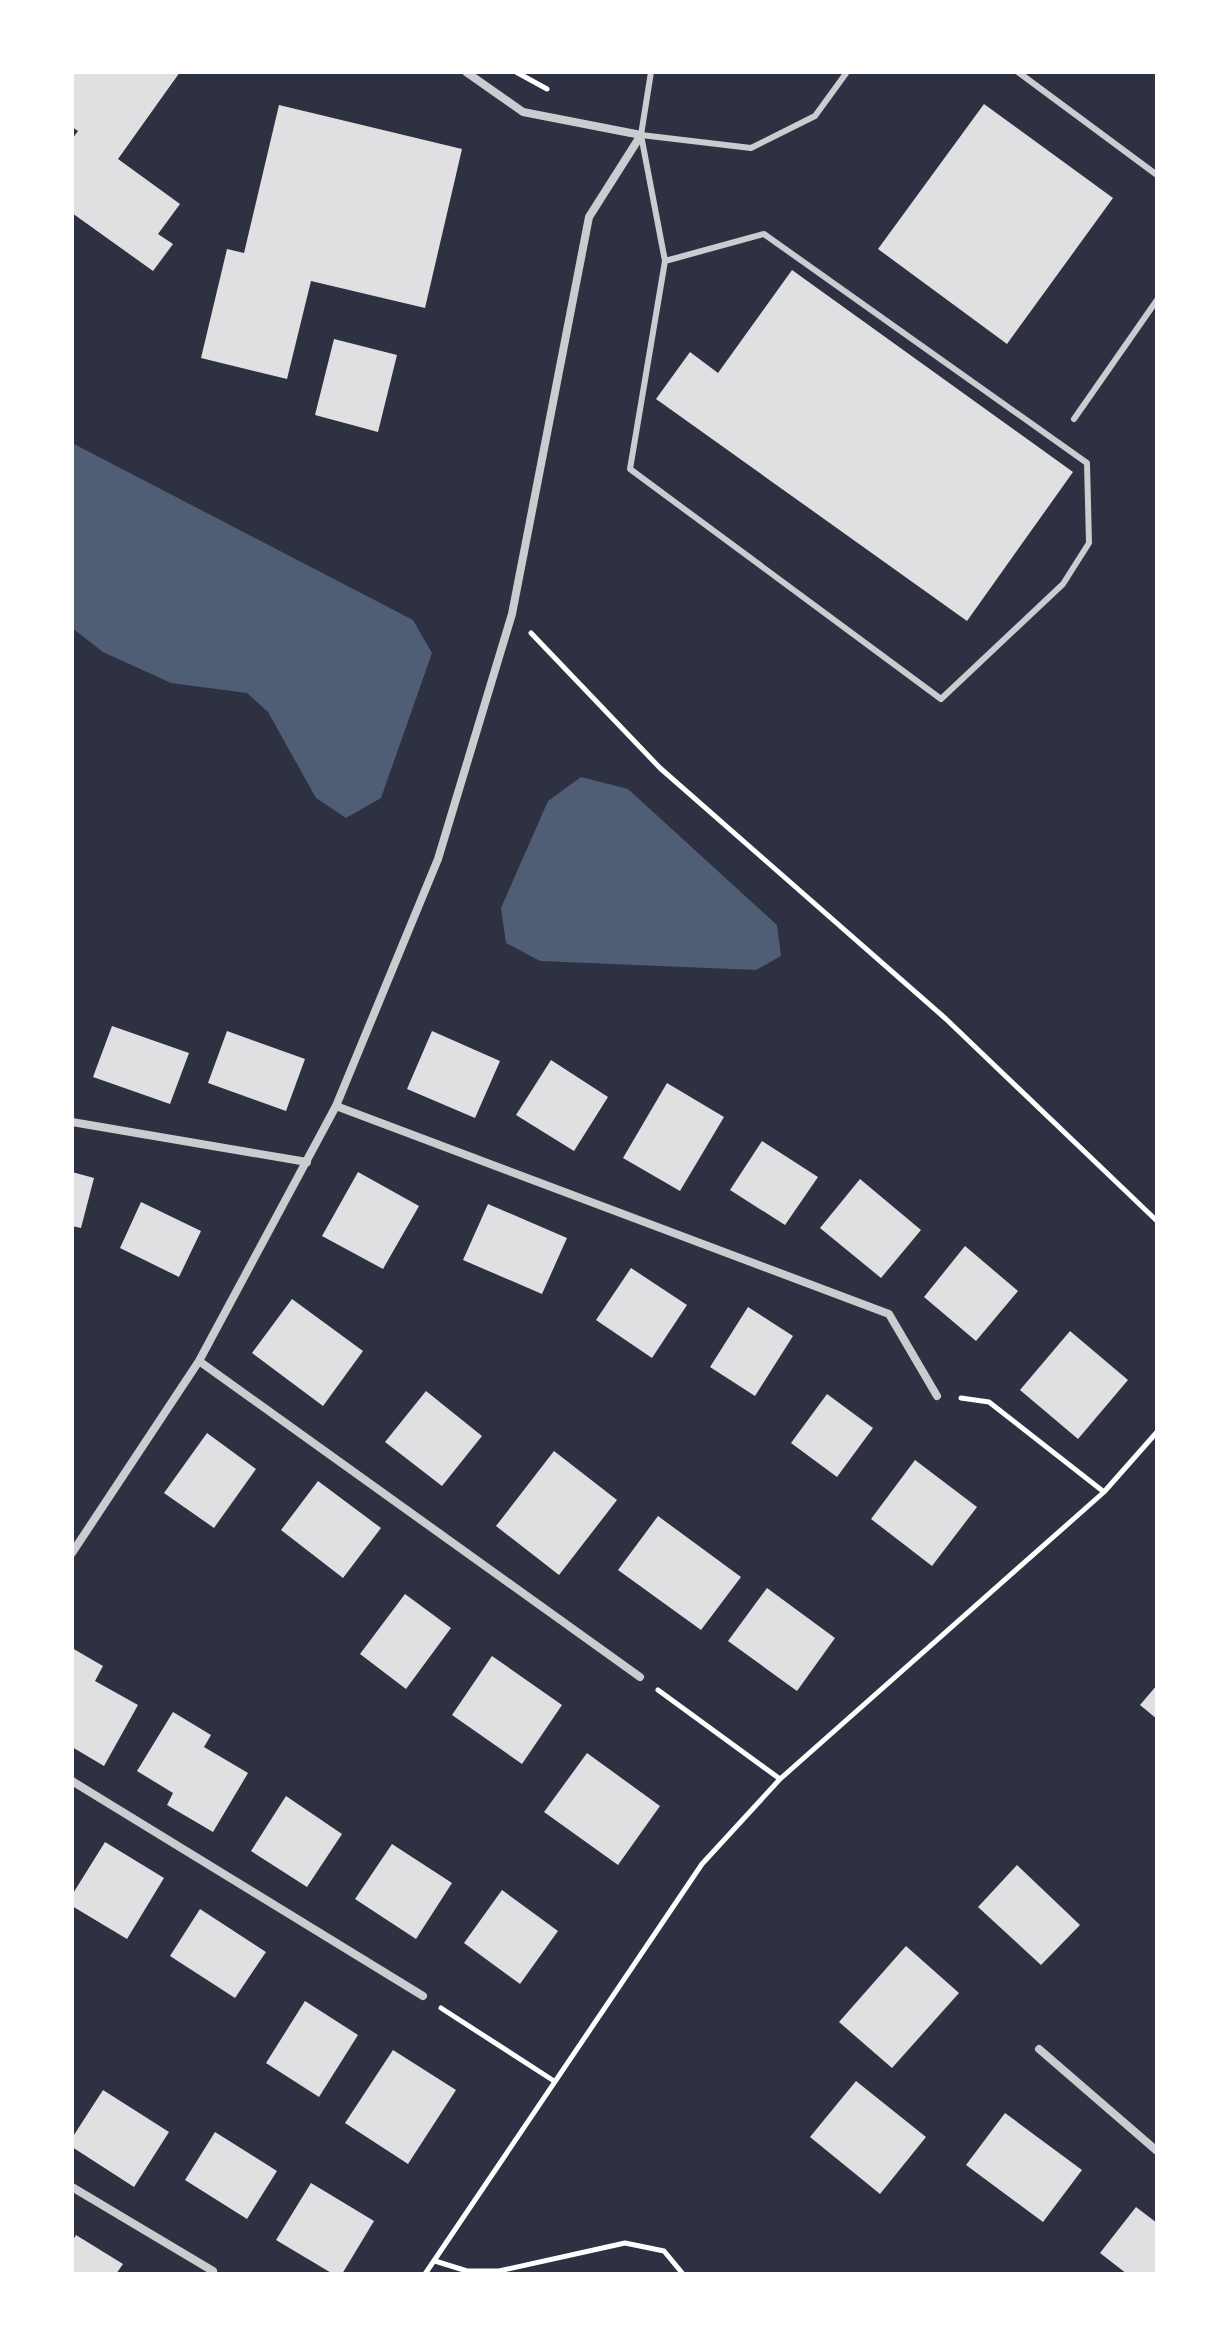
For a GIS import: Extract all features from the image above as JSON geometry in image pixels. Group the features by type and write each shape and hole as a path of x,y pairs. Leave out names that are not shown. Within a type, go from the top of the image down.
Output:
{"street":[{"path":"72,1553 199,1361 307,1162 336,1106 438,859 512,614 589,217 641,135 523,112 466,72"},
{"path":"336,1106 889,1314 937,1396"},
{"path":"72,1122 307,1162"},
{"path":"199,1361 640,1677"},
{"path":"72,1781 423,1996"},
{"path":"1039,2049 1157,2151"},
{"path":"72,2187 213,2271"}],"lane":[{"path":"651,72 641,135 665,261 630,469 941,699 1063,584 1089,543 1087,463 764,234 665,261"},
{"path":"641,135 751,148 815,116 847,72"},
{"path":"1018,72 1157,175"},
{"path":"1074,419 1157,300"}],"path":[{"path":"512,614 660,768 946,1019 1157,1221"},
{"path":"937,1396 989,1402 1104,1492"},
{"path":"425,2274 702,1864 780,1779 1104,1492 1157,1432"},
{"path":"640,1677 780,1779"},
{"path":"423,1996 554,2081"},
{"path":"435,2261 467,2271 499,2271 625,2243 664,2251 683,2274"}],"water":[{"path":"72,443 413,620 432,653 381,798 346,818 316,798 268,712 247,693 171,683 103,652 72,628"},
{"path":"581,777 628,789 777,925 781,956 756,970 540,961 506,943 501,908 548,801"}],"building":[{"path":"72,72 180,72 118,159 180,204 158,234 173,244 153,271 72,213 72,139 78,131 72,127"},
{"path":"984,104 1113,198 1007,344 878,249"},
{"path":"279,105 462,149 425,308 311,281 287,379 201,358 227,249 244,253"},
{"path":"792,270 1073,472 967,621 656,399 690,352 718,373"},
{"path":"334,339 397,355 378,432 315,415"},
{"path":"112,1026 189,1053 170,1104 93,1077"},
{"path":"227,1031 305,1059 286,1111 208,1083"},
{"path":"432,1031 500,1061 475,1118 407,1089"},
{"path":"551,1060 608,1097 574,1151 516,1115"},
{"path":"667,1083 724,1117 680,1191 623,1158"},
{"path":"762,1141 818,1177 785,1225 730,1190"},
{"path":"72,1172 94,1178 81,1228 72,1226"},
{"path":"358,1172 419,1206 383,1269 322,1236"},
{"path":"860,1179 921,1230 881,1278 820,1228"},
{"path":"141,1202 201,1231 179,1277 120,1248"},
{"path":"488,1204 567,1238 542,1294 463,1260"},
{"path":"965,1246 1018,1291 976,1341 924,1297"},
{"path":"631,1268 687,1305 652,1358 596,1320"},
{"path":"292,1299 363,1351 323,1406 252,1353"},
{"path":"748,1307 793,1336 755,1396 710,1367"},
{"path":"1070,1331 1128,1380 1078,1439 1020,1390"},
{"path":"426,1391 482,1436 442,1486 385,1442"},
{"path":"827,1394 873,1428 837,1477 791,1443"},
{"path":"207,1433 256,1469 214,1528 164,1493"},
{"path":"554,1451 617,1500 559,1575 496,1526"},
{"path":"915,1460 977,1507 932,1566 871,1519"},
{"path":"318,1481 381,1528 343,1578 281,1530"},
{"path":"658,1516 741,1577 701,1630 618,1570"},
{"path":"767,1588 835,1638 797,1691 728,1641"},
{"path":"405,1594 451,1628 406,1689 360,1654"},
{"path":"72,1648 103,1666 95,1681 138,1705 104,1766 72,1747"},
{"path":"492,1656 562,1705 522,1764 452,1715"},
{"path":"1157,1685 1157,1719 1140,1705"},
{"path":"173,1712 211,1735 204,1747 248,1773 213,1832 167,1805 173,1793 137,1771"},
{"path":"587,1753 660,1806 618,1865 544,1812"},
{"path":"286,1796 342,1834 307,1887 251,1851"},
{"path":"105,1842 164,1878 127,1939 72,1906 72,1895"},
{"path":"392,1844 452,1883 416,1939 355,1899"},
{"path":"1017,1865 1080,1925 1041,1965 978,1907"},
{"path":"502,1890 558,1931 520,1984 464,1943"},
{"path":"200,1909 266,1952 235,1998 170,1956"},
{"path":"906,1946 959,1993 892,2068 839,2022"},
{"path":"305,2001 358,2035 319,2097 266,2063"},
{"path":"393,2050 456,2090 408,2164 345,2123"},
{"path":"856,2081 926,2137 880,2194 810,2137"},
{"path":"103,2090 169,2132 134,2187 72,2147 72,2138"},
{"path":"1005,2113 1082,2170 1043,2222 966,2165"},
{"path":"215,2132 277,2171 247,2219 185,2180"},
{"path":"311,2183 374,2221 342,2274 333,2274 276,2240"},
{"path":"1136,2207 1157,2223 1157,2274 1127,2274 1100,2253"},
{"path":"76,2235 123,2264 116,2274 72,2274 72,2242"}]}
